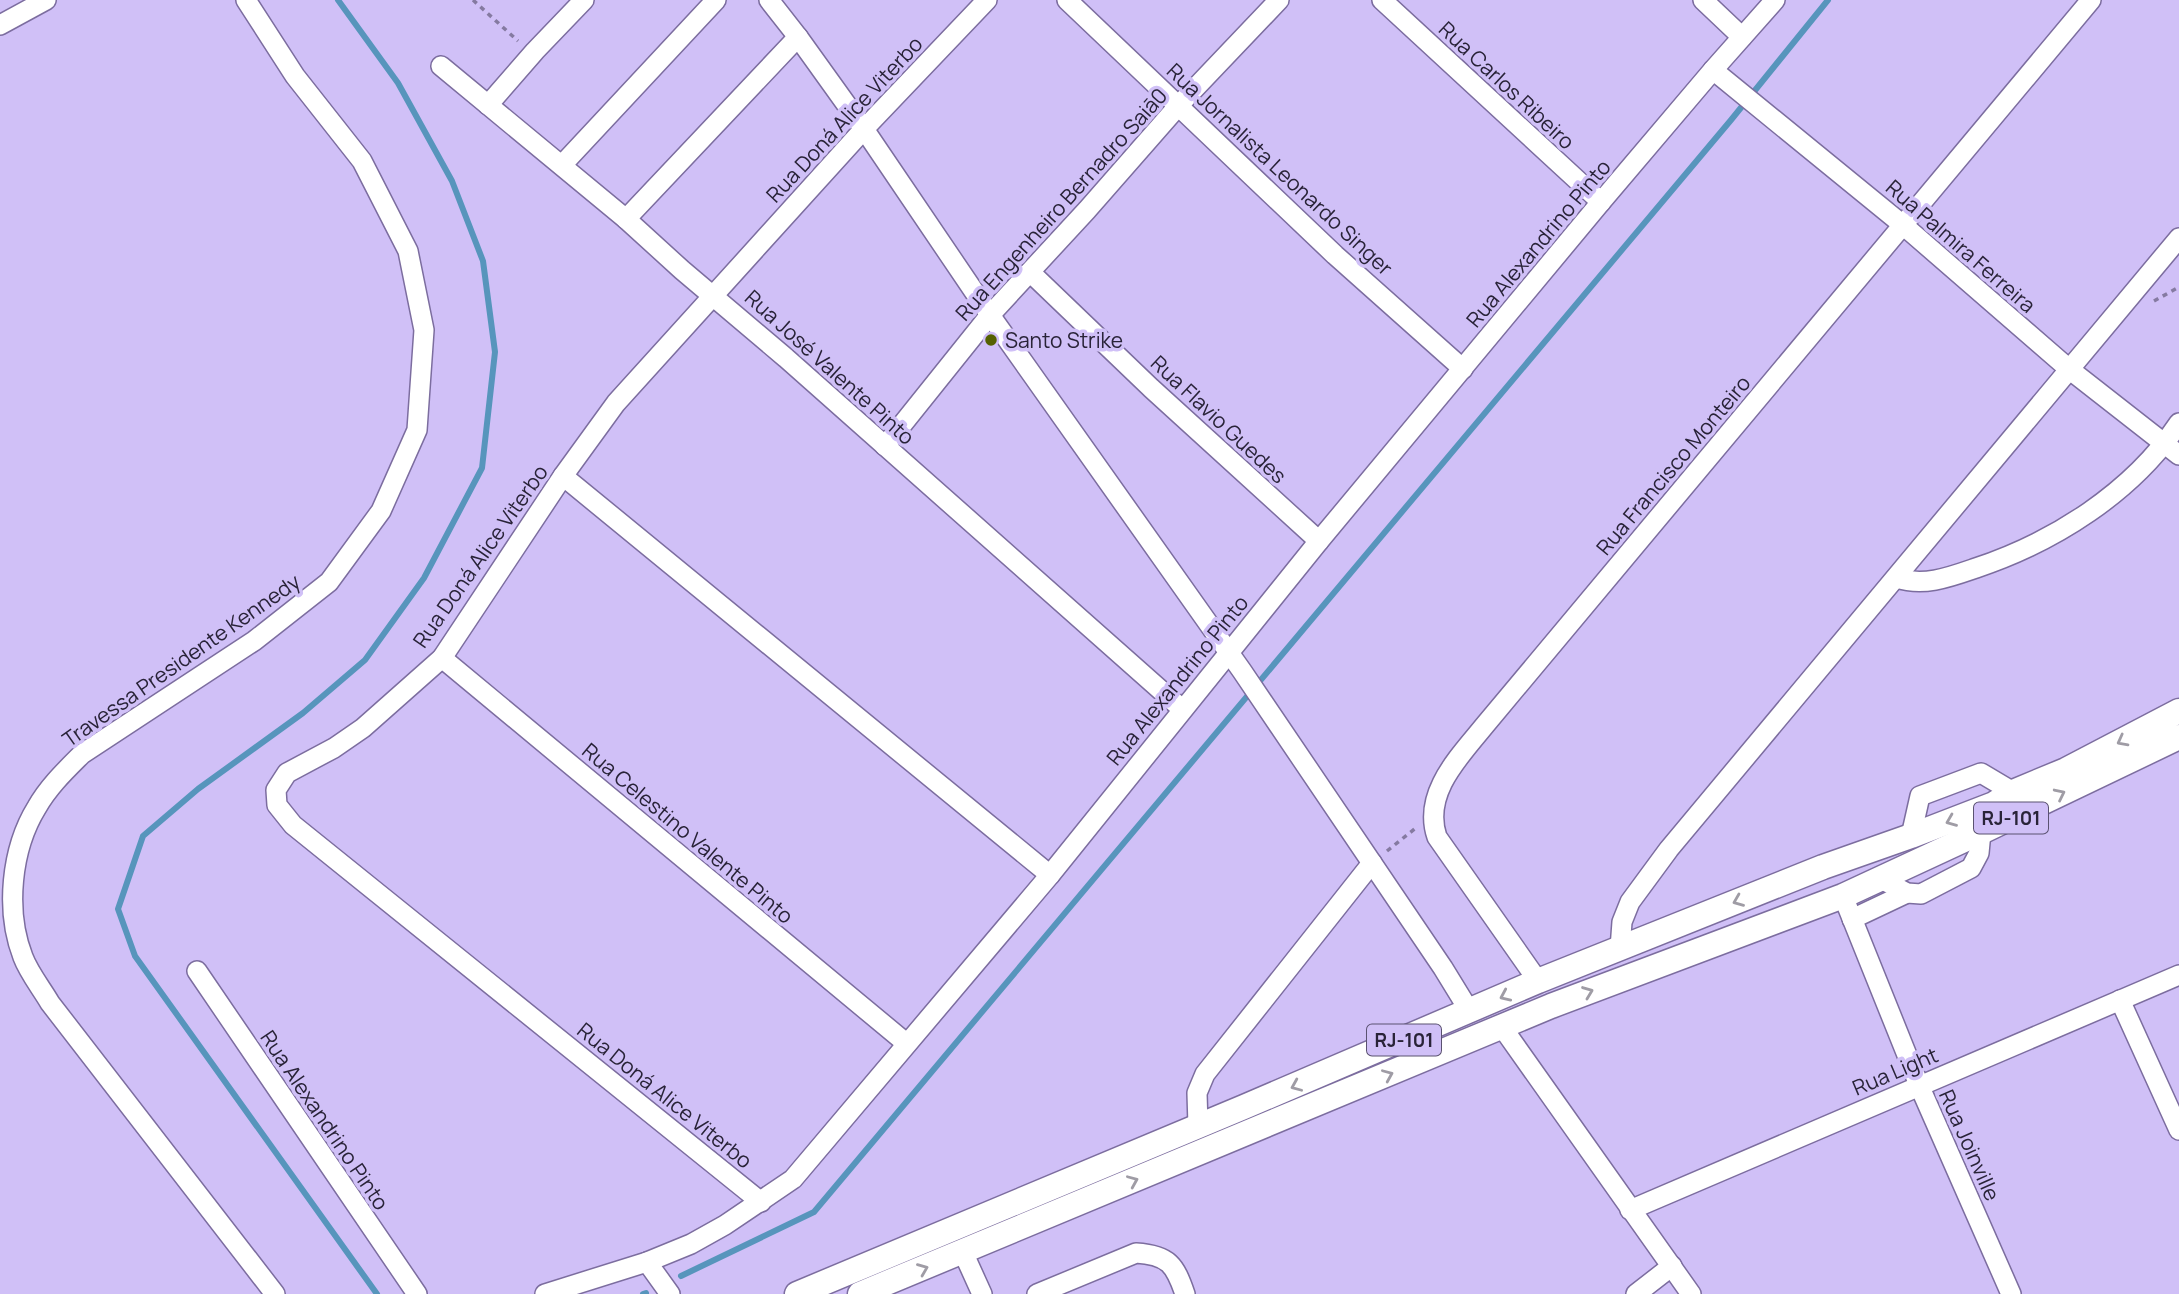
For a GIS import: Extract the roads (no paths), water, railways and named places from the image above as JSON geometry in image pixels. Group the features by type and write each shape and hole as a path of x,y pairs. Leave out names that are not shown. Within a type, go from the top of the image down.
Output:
{"main road":[{"name":"RJ-101","path":"860,1294 1564,1001 1848,907 1881,879 2066,770 2179,711"},
{"name":"RJ-101","path":"797,1294 1538,981 1823,867 1911,836 1997,813 2178,737"}],"street":[{"path":"0,25 46,0"},
{"name":"Travessa Presidente Kennedy","path":"246,0 295,76 362,161 408,251 424,330 417,430 381,511 329,582 254,641 82,754 58,778 36,808 23,841 13,882 12,919 24,959 50,1003 275,1294"},
{"path":"488,105 584,0"},
{"path":"562,165 716,0"},
{"path":"769,0 864,129 990,315 1229,651 1443,968 1469,1012"},
{"name":"Rua Doná Alice Viterbo","path":"761,1202 293,825 277,805 276,790 287,773 334,748 363,728 442,658 563,476 616,403 864,129 987,0"},
{"name":"Rua Jornalista Leonardo Singer","path":"1067,0 1335,256 1463,369"},
{"name":"Rua Engenheiro Bernadro Saiā0","path":"885,446 990,315 1179,105 1279,0"},
{"name":"Rua Carlos Ribeiro","path":"1382,0 1601,202"},
{"path":"1703,0 1742,37"},
{"name":"Rua Alexandrino Pinto","path":"545,1294 647,1262 691,1244 725,1225 793,1179 1049,875 1319,541 1601,202 1775,0"},
{"name":"Rua Francisco Monteiro","path":"1538,981 1441,844 1433,815 1445,777 1478,734 2091,0"},
{"path":"626,219 798,37"},
{"name":"Rua José Valente Pinto","path":"441,66 626,219 1182,709"},
{"name":"Rua Palmira Ferreira","path":"1713,70 1903,225 2069,369 2171,449"},
{"path":"1620,949 1622,922 1630,902 1669,849 2179,238"},
{"name":"Rua Flavio Guedes","path":"1030,272 1151,388 1319,541"},
{"path":"1897,578 1920,582 1953,576 1987,565 2058,532 2081,518 2171,449 2179,423"},
{"path":"563,476 1049,875"},
{"name":"Rua Celestino Valente Pinto","path":"442,658 906,1043"},
{"path":"1848,907 1907,893 1921,894 1971,868 1997,813 1981,773 1920,796 1911,836"},
{"path":"1198,1126 1197,1093 1205,1074 1372,863"},
{"path":"1881,879 1907,893"},
{"name":"Rua Joinville","path":"1848,907 1919,1085 2011,1294"},
{"name":"Rua Alexandrino Pinto","path":"197,971 417,1294"},
{"name":"Rua Light","path":"1630,1210 2179,975"},
{"path":"2120,1000 2179,1130"},
{"path":"1502,1027 1691,1294"},
{"path":"963,1252 982,1294"},
{"path":"1037,1294 1136,1253 1154,1254 1169,1262 1178,1272 1185,1294"},
{"path":"647,1262 670,1294"},
{"path":"1636,1294 1672,1265"}],"waterway":[{"path":"338,0 398,83 452,181 483,261 495,352 482,468 424,578 365,660 303,713 198,789 143,836 118,909 135,956 377,1294"},
{"path":"681,1276 814,1212 1731,120 1828,0"}],"place":[{"name":"Santo Strike","path":"991,340"}]}
